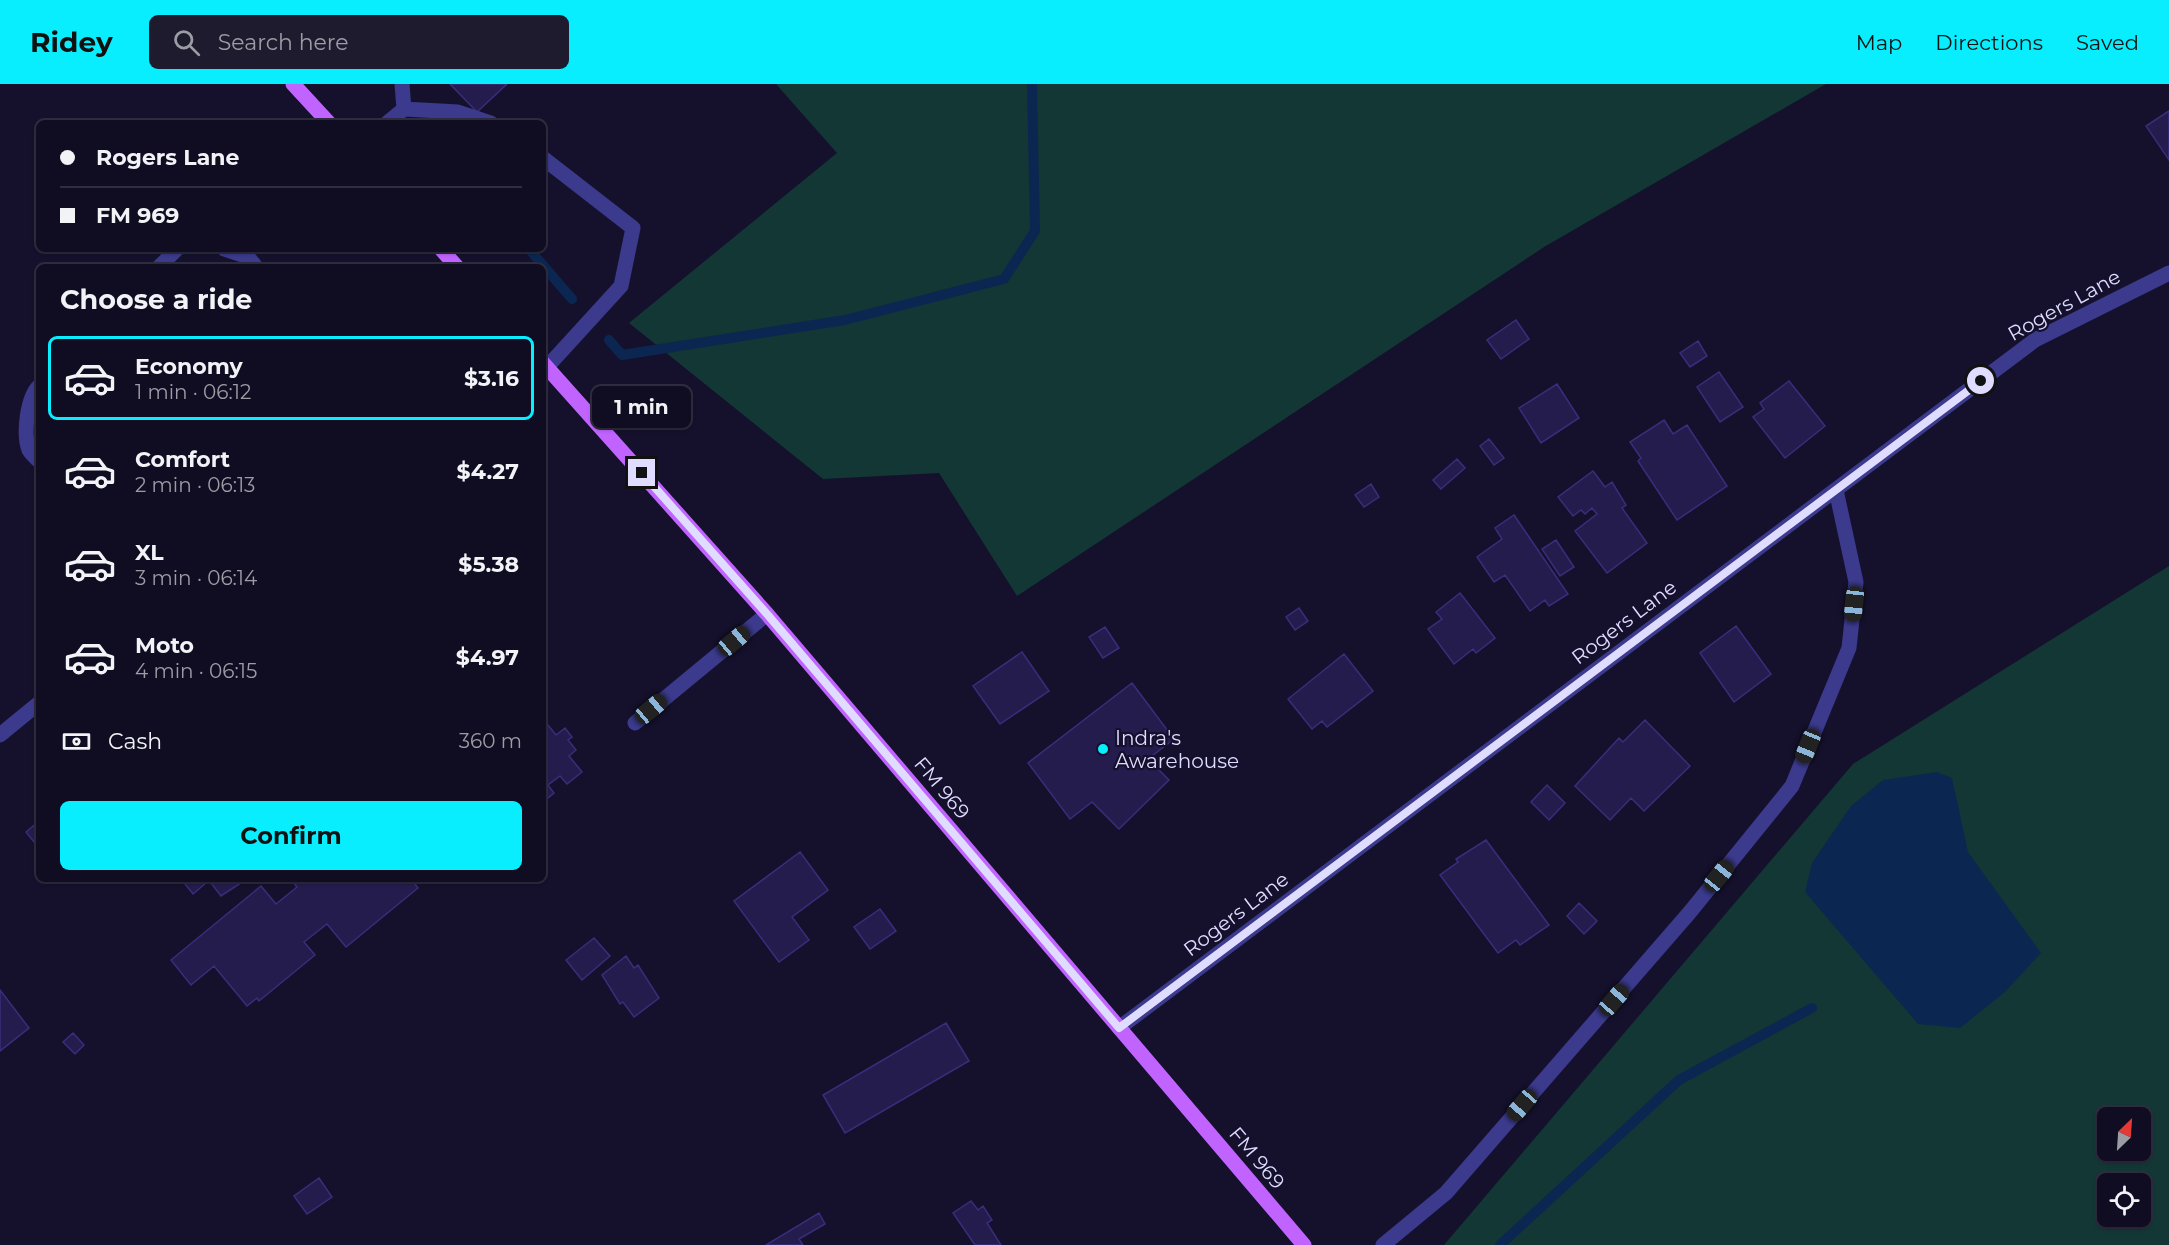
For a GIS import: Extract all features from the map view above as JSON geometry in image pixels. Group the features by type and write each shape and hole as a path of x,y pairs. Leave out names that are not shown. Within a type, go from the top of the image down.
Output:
{"main road":[{"path":"293,84 326,120"},
{"path":"444,252 454,264"},
{"name":"FM 969","path":"546,366 767,614 1304,1245"}],"street":[{"path":"402,84 404,109"},
{"path":"391,120 404,109 458,112 482,120"},
{"path":"546,160 633,228 621,286 546,364"},
{"path":"162,264 174,252"},
{"path":"233,252 248,257 254,264"},
{"name":"Rogers Lane","path":"1119,1028 2035,340 2169,273"},
{"path":"36,389 31,394 27,419 29,451 36,458"},
{"path":"1383,1245 1446,1193 1690,912 1792,786 1849,648 1856,582 1836,490"},
{"path":"635,723 767,614"},
{"path":"0,735 36,705"}],"green space":[{"path":"776,84 1826,84 1544,247 1017,596 939,473 823,479 629,323 837,153"},
{"path":"2169,566 2169,1245 1444,1245 1853,764"}],"water":[{"path":"1937,772 1952,778 1968,852 2041,953 2005,992 1960,1028 1918,1024 1805,892 1812,863 1851,806 1883,780"}],"building":[{"path":"450,84 507,84 477,112"},
{"path":"2169,111 2169,160 2146,126"},
{"path":"1516,320 1529,339 1501,359 1487,340"},
{"path":"1698,341 1707,356 1690,367 1680,353"},
{"path":"1719,372 1743,407 1720,422 1697,387"},
{"path":"1789,381 1825,426 1785,458 1753,417 1764,409 1760,403"},
{"path":"1557,384 1579,418 1541,443 1519,408"},
{"path":"1664,420 1673,434 1687,425 1727,486 1677,520 1638,461 1641,458 1630,442"},
{"path":"1489,439 1504,458 1494,465 1480,446"},
{"path":"1457,459 1465,468 1441,489 1433,480"},
{"path":"1593,471 1605,487 1612,482 1626,505 1622,508 1647,543 1607,573 1575,531 1597,514 1592,508 1585,514 1581,510 1573,516 1558,497"},
{"path":"1371,484 1379,497 1364,507 1355,495"},
{"path":"1514,515 1568,594 1549,606 1545,600 1530,611 1505,575 1494,582 1477,557 1502,539 1495,528"},
{"path":"1556,540 1574,567 1560,576 1542,549"},
{"path":"1460,593 1495,638 1476,653 1473,649 1454,664 1428,629 1442,619 1436,612"},
{"path":"1299,608 1308,621 1295,630 1286,617"},
{"path":"1736,626 1771,674 1734,702 1700,653"},
{"path":"1105,627 1119,648 1103,658 1089,637"},
{"path":"1022,652 1049,691 1000,724 973,686"},
{"path":"1344,654 1373,691 1327,727 1322,721 1312,729 1288,699"},
{"name":"Indra's Awarehouse","path":"1132,683 1174,739 1148,759 1169,780 1119,829 1092,802 1070,819 1028,763"},
{"path":"1645,720 1690,766 1644,811 1631,798 1610,820 1575,786 1619,738 1623,742"},
{"path":"546,723 556,735 565,728 572,737 568,740 576,750 569,756 582,772 567,784 560,776 548,785 554,793 546,800"},
{"path":"1547,785 1565,803 1549,820 1531,802"},
{"path":"36,824 36,844 26,832"},
{"path":"1486,840 1549,925 1520,945 1516,940 1498,953 1440,875 1458,862 1456,859"},
{"path":"800,852 828,890 792,917 809,940 779,962 734,901"},
{"path":"183,882 205,882 206,883 193,894"},
{"path":"210,882 242,882 221,896"},
{"path":"293,882 413,882 418,888 346,947 327,924 304,942 315,955 259,1001 257,998 247,1006 214,966 191,985 171,960 261,886 276,904 297,887"},
{"path":"1579,903 1597,921 1584,934 1567,916"},
{"path":"880,909 896,931 870,949 854,927"},
{"path":"594,938 610,956 582,980 566,960"},
{"path":"626,956 634,968 638,965 659,998 634,1017 623,1002 620,1004 602,975"},
{"path":"0,990 29,1028 0,1051"},
{"path":"946,1023 969,1061 845,1133 823,1095"},
{"path":"73,1033 84,1045 75,1054 63,1042"},
{"path":"319,1178 332,1197 307,1214 294,1196"},
{"path":"971,1201 978,1210 983,1206 992,1220 987,1223 1001,1245 975,1245 953,1213"},
{"path":"819,1213 825,1224 799,1239 803,1245 766,1245"}],"waterway":[{"path":"609,340 622,355 845,320 1004,279 1035,231 1032,84"},
{"path":"532,252 542,264"},
{"path":"546,269 572,299"},
{"path":"1500,1245 1679,1080 1812,1008"}],"place":[{"name":"Indra's Awarehouse","path":"1103,749"}],"route":[{"path":"642,473 767,614 1119,1028 1981,381"}]}
